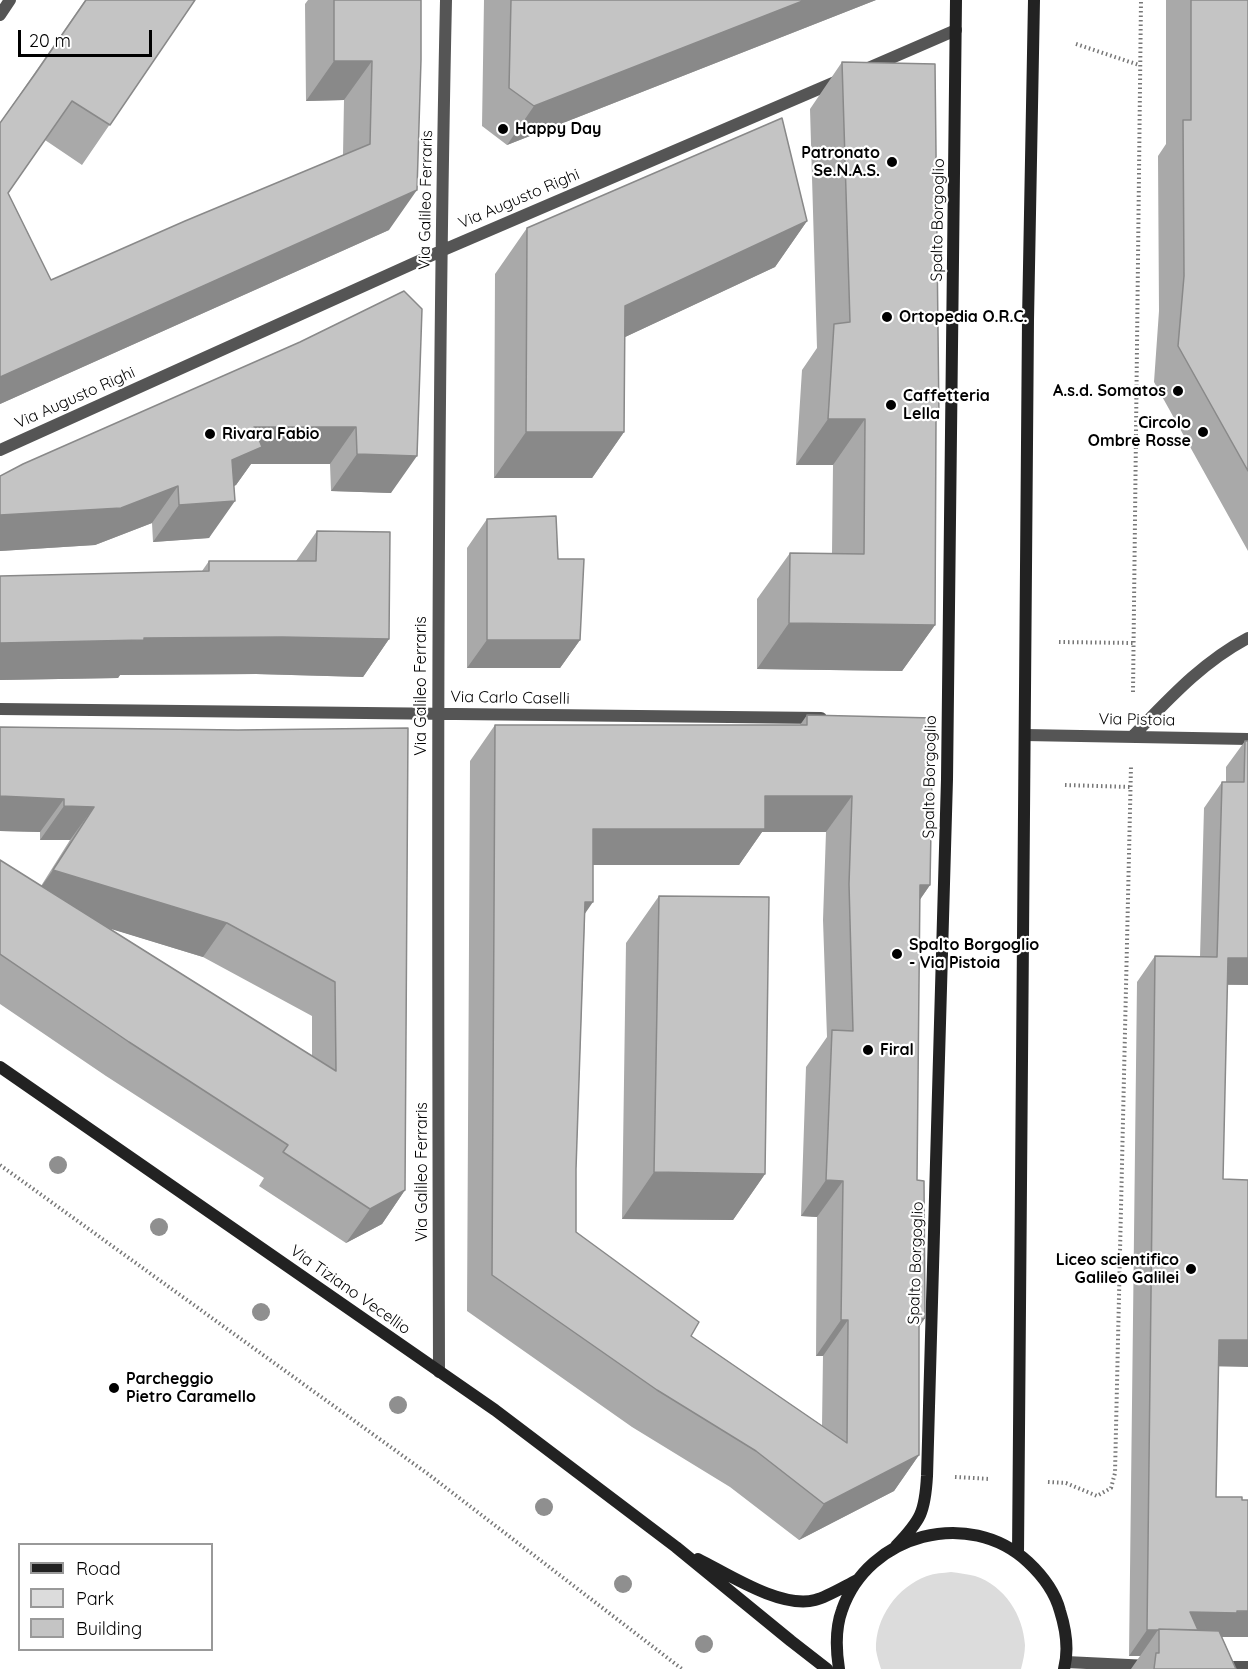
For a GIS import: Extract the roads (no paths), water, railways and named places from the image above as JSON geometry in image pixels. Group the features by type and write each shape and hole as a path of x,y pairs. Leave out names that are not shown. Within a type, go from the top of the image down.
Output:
{"main road":[{"name":"Spalto Borgoglio","path":"839,1669 836,1645 842,1611 857,1580 875,1561 896,1546 910,1532 920,1516 925,1501 927,1476 947,779 942,719 953,393 956,0"},
{"path":"1018,1553 1028,320 1034,0"},
{"name":"Via Tiziano Vecellio","path":"0,1067 495,1410 676,1547"},
{"name":"Spalto Borgoglio","path":"896,1546 926,1534 959,1532 990,1538 1018,1553 1041,1574 1058,1601 1066,1631 1065,1665"},
{"path":"676,1547 758,1590 786,1600 814,1600 857,1580"},
{"path":"676,1547 790,1641 828,1669"}],"street":[{"path":"0,15 10,0"},
{"name":"Via Galileo Ferraris","path":"439,1372 438,714 441,251 446,0"},
{"name":"Via Augusto Righi","path":"0,450 441,251 956,30"},
{"path":"1132,737 1189,679 1230,648 1248,638"},
{"name":"Via Carlo Caselli","path":"0,709 829,718"},
{"name":"Via Pistoia","path":"1025,735 1248,739"},
{"path":"1065,1665 1164,1666"},
{"path":"1212,1666 1248,1667"}],"place":[{"name":"Happy Day","path":"503,129"},
{"name":"Patronato Se.N.A.S.","path":"892,162"},
{"name":"Ortopedia O.R.C.","path":"887,317"},
{"name":"A.s.d. Somatos","path":"1178,391"},
{"name":"Caffetteria Lella","path":"891,405"},
{"name":"Circolo Ombre Rosse","path":"1203,432"},
{"name":"Rivara Fabio","path":"210,434"},
{"name":"Spalto Borgoglio - Via Pistoia","path":"897,954"},
{"name":"Firal","path":"868,1050"},
{"name":"Liceo scientifico Galileo Galilei","path":"1191,1269"},
{"name":"Parcheggio Pietro Caramello","path":"114,1388"}]}
